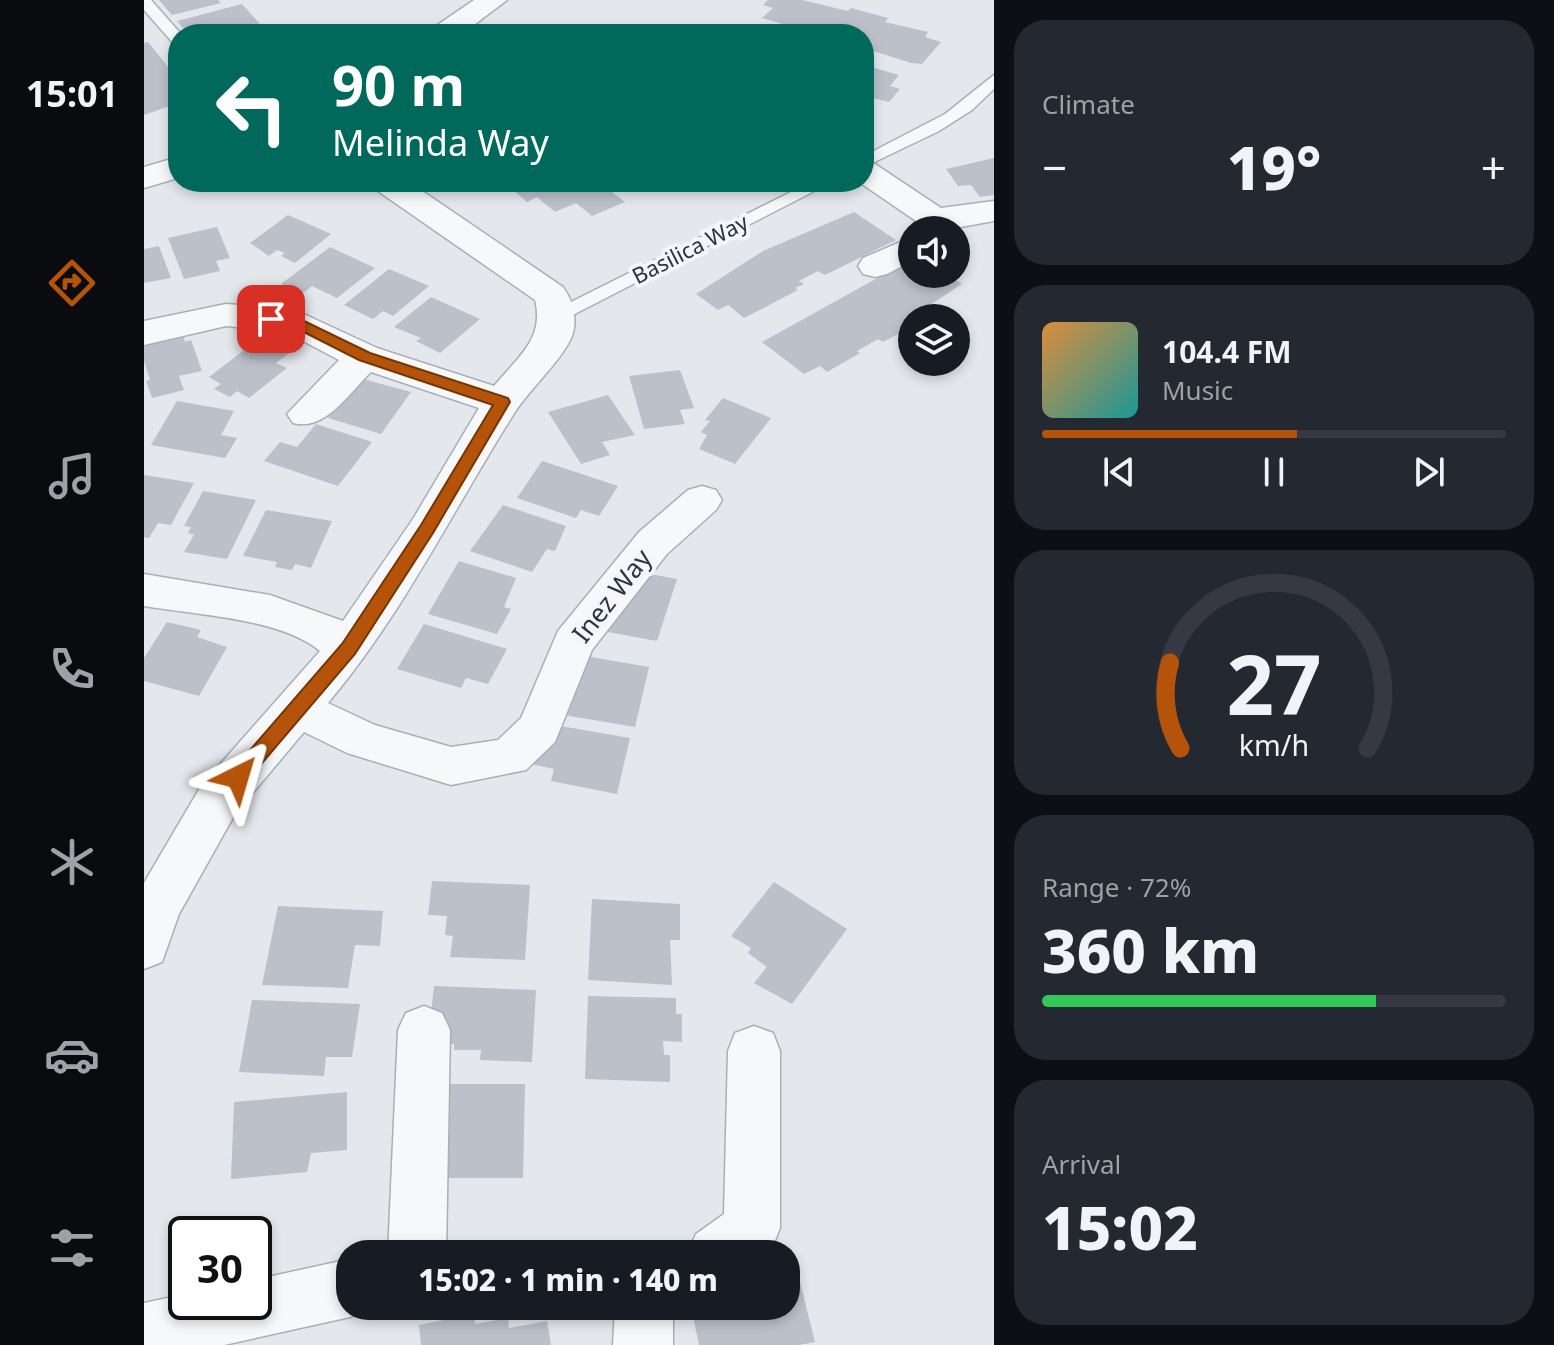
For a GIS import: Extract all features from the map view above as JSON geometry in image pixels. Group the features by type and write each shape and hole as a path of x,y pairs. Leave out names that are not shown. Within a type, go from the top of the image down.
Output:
{"street":[{"path":"458,24 493,0"},
{"path":"144,178 168,170"},
{"path":"874,179 920,216"},
{"path":"148,919 218,800 348,649 427,529 502,402 554,336 557,316 551,295 402,192"},
{"path":"969,216 994,211"},
{"path":"875,266 898,254"},
{"path":"144,333 226,315 293,321 364,357 502,402"},
{"path":"306,414 364,357"},
{"name":"Inez Way","path":"296,708 363,740 451,766 510,757 539,729 573,643 653,543 702,500"},
{"path":"144,590 270,611 323,629 348,649"},
{"path":"417,1240 424,1030"},
{"path":"735,1240 752,1228 754,1051"},
{"path":"144,1333 336,1291"},
{"path":"643,1345 644,1320"}],"lane":[{"path":"144,1 168,29"},
{"path":"874,157 926,133 991,88"},
{"name":"Basilica Way","path":"557,316 804,192"}],"building":[{"path":"159,0 218,0 221,3 172,15"},
{"path":"768,0 802,0 848,11 851,8 888,18 885,22 928,32 925,37 941,42 922,64 911,63 874,51 874,24 782,24 762,18 773,8 763,5"},
{"path":"242,4 260,24 180,24 177,21"},
{"path":"148,42 168,67 168,107 144,115 144,43"},
{"path":"874,68 899,75 890,86 900,89 889,102 874,98"},
{"path":"994,158 994,195 980,197 971,185 958,186 946,169"},
{"path":"515,192 612,192 625,202 592,216 576,203 555,212 537,197 527,202"},
{"path":"854,212 896,240 825,275 818,271 799,281 804,284 795,288 798,290 744,318 728,305 718,310 696,294 763,251"},
{"path":"288,215 331,234 295,263 281,256 285,253 277,250 269,256 250,243"},
{"path":"217,227 230,258 216,261 220,271 184,279 168,238"},
{"path":"159,246 171,278 144,283 144,249"},
{"path":"330,247 375,268 337,298 312,286 302,294 281,284"},
{"path":"898,267 898,288 956,288 931,304 898,304 898,334 883,342 878,339 827,372 820,366 804,374 762,342"},
{"path":"389,269 429,286 393,316 383,311 373,319 344,305"},
{"path":"431,297 480,319 440,353 416,341 421,338 394,327"},
{"path":"173,327 177,338 183,336 185,342 191,340 202,371 179,376 184,390 152,398 146,381 150,380 144,361 144,334"},
{"path":"260,338 289,353 276,363 287,368 249,398 237,391 230,397 214,389 221,384 209,377"},
{"path":"680,370 694,408 680,410 685,424 644,429 629,376"},
{"path":"359,378 411,392 381,434 328,418"},
{"path":"608,395 635,435 602,442 610,455 581,464 548,412"},
{"path":"723,398 771,418 735,464 699,449 707,435 701,432 710,421 705,420"},
{"path":"177,401 234,411 221,435 237,438 225,458 151,445"},
{"path":"316,424 372,442 338,486 264,461 280,442 297,447"},
{"path":"542,461 618,486 599,516 581,510 576,518 517,498"},
{"path":"144,475 194,483 171,525 158,523 149,538 144,537"},
{"path":"203,491 256,500 227,559 184,552 194,535 188,533 191,527 184,526"},
{"path":"503,505 566,526 555,551 547,549 532,572 470,551"},
{"path":"266,510 332,521 311,568 295,564 292,570 275,567 277,562 243,556"},
{"path":"459,561 516,578 504,607 511,609 497,634 428,614"},
{"path":"633,571 677,579 657,641 597,630"},
{"path":"167,622 201,630 197,637 227,647 199,696 144,681 144,658"},
{"path":"424,624 507,649 488,684 466,678 461,688 397,669"},
{"path":"585,656 649,667 635,727 558,714"},
{"path":"543,723 630,738 617,794 551,781 554,769 531,764"},
{"path":"432,881 530,885 525,960 450,957 453,936 445,935 447,916 428,915"},
{"path":"774,882 847,929 792,1004 754,983 767,967 748,953 751,948 731,936"},
{"path":"592,899 680,904 680,940 670,940 672,985 588,980"},
{"path":"278,906 383,911 380,946 355,945 348,988 262,985"},
{"path":"434,986 536,990 532,1062 480,1060 481,1050 454,1050 454,1044 428,1043"},
{"path":"588,996 676,998 676,1014 682,1014 682,1042 663,1041 664,1055 670,1055 670,1082 585,1079"},
{"path":"252,1000 360,1004 352,1057 326,1057 324,1076 239,1072"},
{"path":"434,1084 525,1084 523,1178 438,1178"},
{"path":"347,1092 347,1150 311,1153 307,1172 231,1179 234,1102"},
{"path":"800,1282 815,1342 799,1345 699,1345 694,1320 800,1320"},
{"path":"444,1320 475,1320 475,1324 508,1320 509,1328 547,1321 551,1345 421,1345 419,1325"}],"route":[{"path":"238,777 348,649 427,529 502,402 364,357 293,321 271,319"}]}
